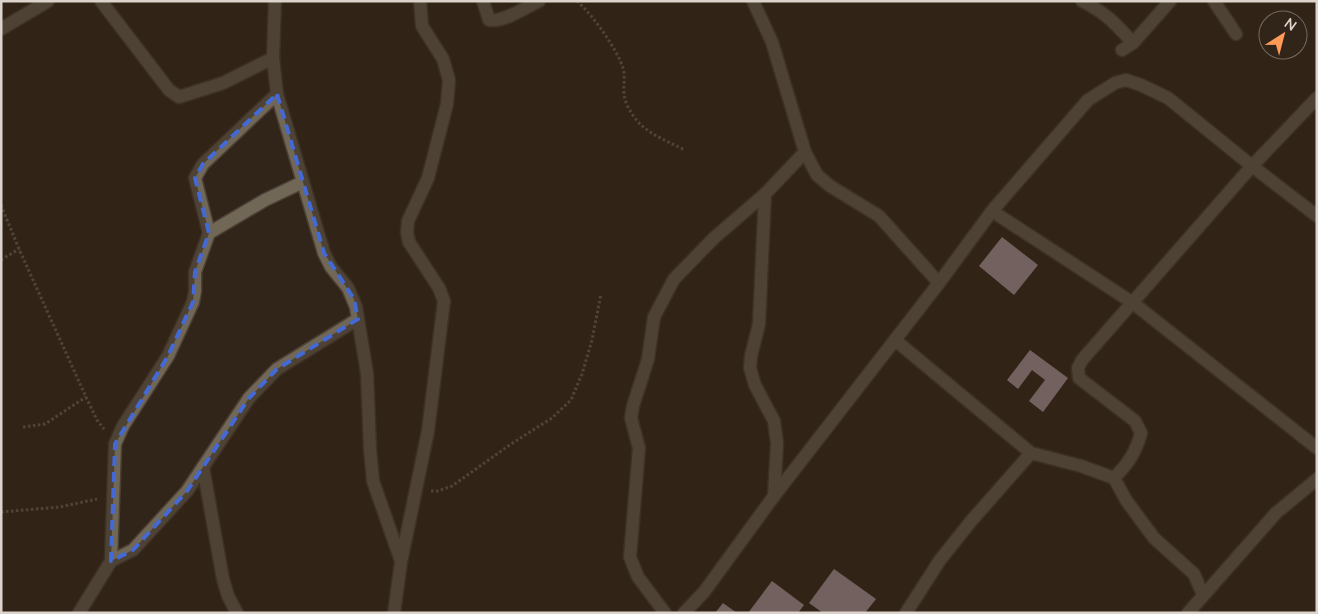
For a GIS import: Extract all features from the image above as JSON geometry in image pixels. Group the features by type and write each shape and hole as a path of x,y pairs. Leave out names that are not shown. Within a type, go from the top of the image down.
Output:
{"street":[{"path":"1,29 48,1"},
{"path":"100,1 169,90 179,97 223,83 273,58"},
{"path":"275,1 273,58 278,94 324,253 354,299 367,373 372,481 401,562"},
{"path":"394,613 401,562 428,431 444,301 439,288 409,242 406,233 408,221 428,178 447,104 450,80 443,59 422,26 420,1"},
{"path":"483,1 487,16 492,22 501,20 539,1"},
{"path":"753,1 772,42 805,152 816,175 879,216 939,283"},
{"path":"1082,1 1112,19 1127,47 1170,1"},
{"path":"1214,1 1236,34"},
{"path":"684,613 704,592 774,496 939,283 992,211 1088,100 1115,83 1126,80 1168,98 1317,216"},
{"path":"80,613 111,561 115,444 123,426 168,356 193,302 195,272 209,233 195,178 203,164 278,94"},
{"path":"1114,478 1128,464 1134,454 1141,433 1135,421 1080,378 1078,368 1082,360 1252,166 1317,98"},
{"path":"665,613 638,577 630,557 639,448 631,418 648,359 654,317 674,280 714,238 765,194 805,152"},
{"path":"209,233 265,200 304,182"},
{"path":"765,194 759,324 750,368 755,385 774,421 777,443 774,496"},
{"path":"992,211 1133,303 1317,448"},
{"path":"111,561 133,550 187,491 249,398 277,369 358,319"},
{"path":"895,340 1031,453 1082,466 1114,478 1126,500 1154,538 1194,574 1203,595"},
{"path":"906,613 940,560 966,527 1031,453"},
{"path":"203,467 223,579 228,596 237,613"},
{"path":"1188,613 1276,513 1317,479"}],"path":[{"path":"578,1 605,35 623,69 625,99 634,115 642,126 685,150"},
{"path":"1,205 18,249 86,397 97,420 115,444"},
{"path":"1,260 18,249"},
{"path":"416,489 438,491 452,486 511,444 552,418 571,400 582,374 592,340 601,294"},
{"path":"23,426 45,424 86,397"},
{"path":"1,512 60,507 112,495"}],"highlighted area":[{"path":"277,94 324,253 354,299 358,319 277,369 249,398 187,491 133,550 111,561 115,444 168,356 193,302 195,272 209,233 195,178 203,164"}],"building":[{"path":"1002,237 1038,265 1014,295 979,266"},
{"path":"1030,350 1068,378 1043,412 1029,401 1045,380 1032,370 1018,389 1007,380"},
{"path":"834,569 876,599 865,613 823,613 809,603"},
{"path":"772,581 804,605 798,613 748,613"},
{"path":"723,603 737,613 715,613"}]}
